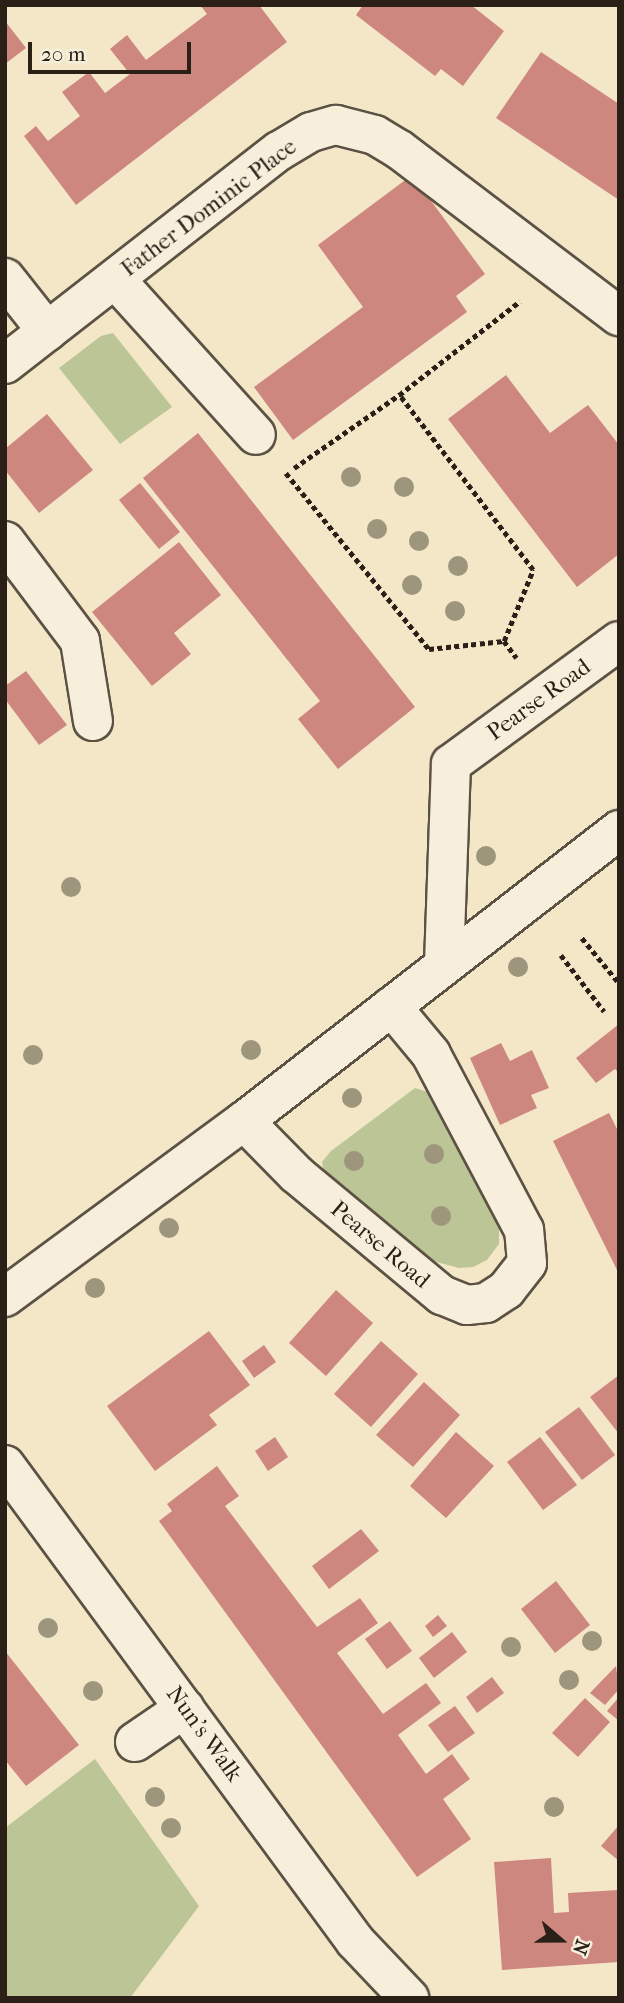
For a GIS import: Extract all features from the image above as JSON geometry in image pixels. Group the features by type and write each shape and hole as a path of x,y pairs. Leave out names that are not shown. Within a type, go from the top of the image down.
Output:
{"street":[{"name":"Father Dominic Place","path":"5,364 279,151 312,132 336,125 375,135 400,150 619,316"},
{"path":"5,278 47,331"},
{"path":"115,279 256,435"},
{"path":"5,541 80,641 93,721"},
{"name":"Pearse Road","path":"444,964 451,764 619,641"},
{"path":"8,1289 244,1121 619,830"},
{"name":"Pearse Road","path":"244,1121 296,1174 442,1296 477,1304 506,1290 527,1263 524,1230 431,1054 391,1006"},
{"name":"Nun's Walk","path":"5,1465 355,1941 409,1998"},
{"path":"135,1742 185,1708"}],"path":[{"path":"399,395 533,570 504,641 429,649 284,474 399,395 560,270"},
{"path":"582,938 619,983"},
{"path":"561,955 604,1011"}],"green space":[{"path":"113,333 172,407 120,444 59,368 101,336"},
{"path":"415,1088 431,1093 499,1218 499,1244 487,1260 473,1267 459,1268 422,1258 324,1174 322,1162 331,1151"},
{"path":"95,1759 199,1906 130,1998 5,1998 5,1828"}],"building":[{"path":"200,5 259,5 287,42 76,205 24,136 36,126 48,141 80,116 62,92 89,72 105,93 130,74 110,49 127,35 146,60 207,14"},
{"path":"363,5 471,5 504,31 463,86 441,69 435,76 356,15"},
{"path":"5,21 26,48 5,64"},
{"path":"541,52 619,104 619,200 496,118"},
{"path":"412,175 485,274 456,296 467,312 293,440 254,387 363,307 318,245"},
{"path":"506,375 550,433 588,405 619,445 619,554 577,587 448,419"},
{"path":"47,414 93,470 39,513 5,470 5,449"},
{"path":"198,433 415,707 338,769 298,719 320,701 143,478"},
{"path":"140,483 180,532 159,549 119,500"},
{"path":"179,542 221,595 174,633 191,654 152,686 92,612"},
{"path":"26,671 67,725 39,745 5,699 5,686"},
{"path":"619,1024 619,1073 615,1069 596,1083 576,1058"},
{"path":"501,1043 510,1061 532,1050 549,1088 531,1095 537,1108 500,1125 470,1058"},
{"path":"609,1113 619,1133 619,1274 553,1141"},
{"path":"336,1290 373,1323 326,1376 289,1343"},
{"path":"209,1331 250,1385 209,1415 217,1425 155,1471 107,1406"},
{"path":"381,1341 418,1374 371,1427 334,1394"},
{"path":"264,1345 276,1362 254,1378 242,1361"},
{"path":"619,1375 619,1434 590,1397"},
{"path":"424,1382 460,1415 413,1467 376,1435"},
{"path":"579,1407 615,1455 582,1480 545,1432"},
{"path":"456,1432 494,1466 446,1518 410,1486"},
{"path":"275,1437 288,1457 268,1471 255,1451"},
{"path":"540,1437 577,1485 543,1510 507,1462"},
{"path":"217,1466 239,1496 225,1506 317,1627 360,1598 378,1623 337,1653 383,1714 426,1683 441,1703 398,1735 426,1774 452,1754 470,1779 443,1799 471,1839 417,1877 159,1521 172,1511 167,1504"},
{"path":"361,1529 379,1551 329,1589 312,1566"},
{"path":"556,1581 590,1625 555,1653 521,1609"},
{"path":"438,1615 447,1626 433,1637 425,1626"},
{"path":"390,1621 412,1651 387,1669 365,1639"},
{"path":"452,1632 467,1652 434,1678 419,1658"},
{"path":"5,1651 79,1745 26,1786 5,1760"},
{"path":"616,1666 619,1689 605,1705 590,1693"},
{"path":"492,1677 504,1693 477,1713 466,1697"},
{"path":"619,1697 619,1721 607,1711"},
{"path":"585,1698 610,1722 578,1757 552,1733"},
{"path":"455,1706 475,1733 448,1752 428,1725"},
{"path":"619,1825 619,1861 601,1846"},
{"path":"551,1858 554,1913 569,1912 568,1893 619,1890 619,1962 502,1970 494,1862"}]}
